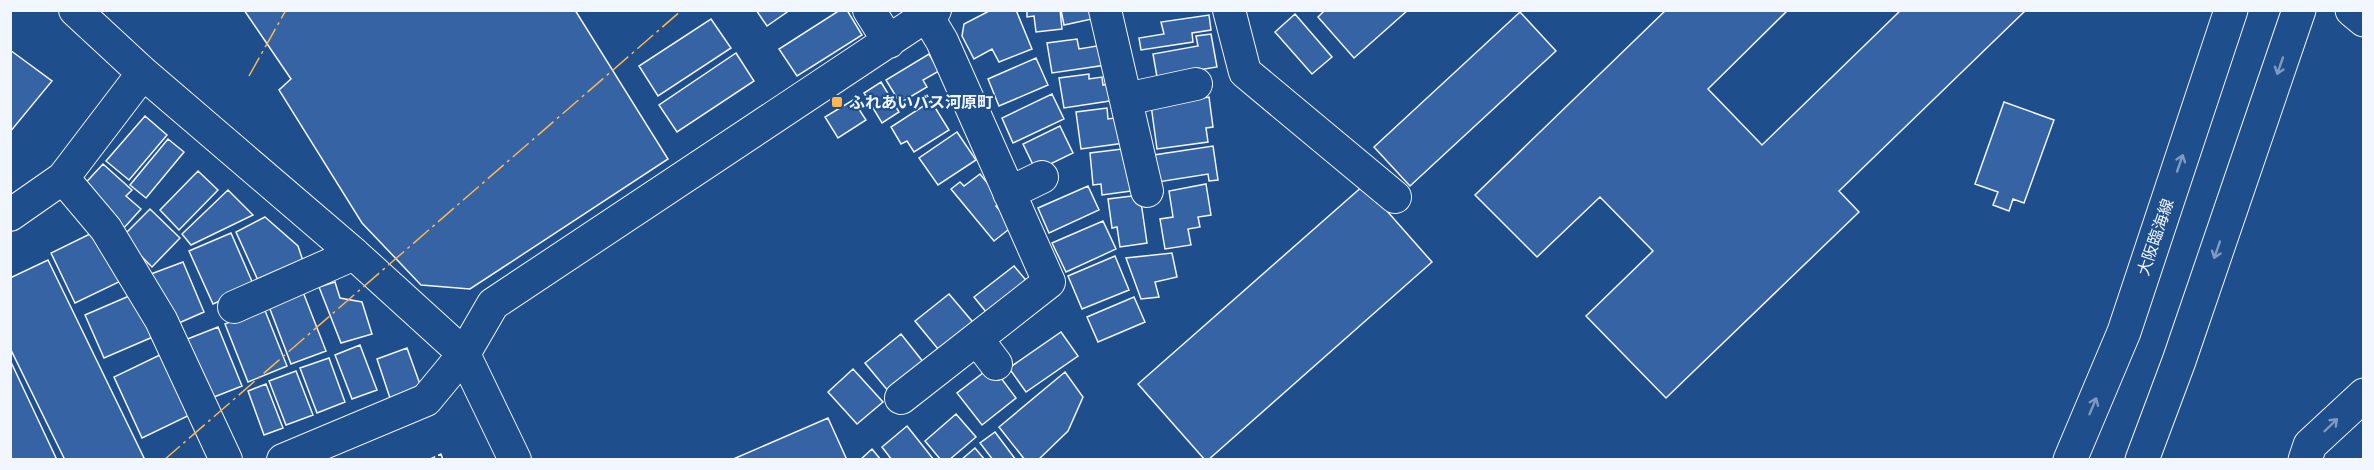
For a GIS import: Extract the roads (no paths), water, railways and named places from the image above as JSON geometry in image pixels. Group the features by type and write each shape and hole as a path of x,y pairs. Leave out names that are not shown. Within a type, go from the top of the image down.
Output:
{"main road":[{"name":"大阪臨海線","path":"2070,459 2124,332 2231,10"},
{"path":"2142,459 2179,361 2299,10"},
{"path":"2352,10 2364,20"},
{"path":"2305,459 2310,446 2364,395"}],"street":[{"path":"75,10 143,73 354,254 464,354 515,459"},
{"path":"869,10 889,42"},
{"path":"1105,10 1147,191"},
{"path":"1228,10 1245,72 1395,197"},
{"path":"283,459 426,400 464,354 493,304 931,13 1049,282 901,398"},
{"path":"10,215 63,178 143,73"},
{"path":"1126,99 1196,84"},
{"path":"1010,194 1042,177"},
{"path":"63,178 106,229 161,320 226,459"},
{"path":"234,307 354,254"},
{"path":"977,339 996,364"}],"place":[{"name":"ふれあいバス河原町","path":"837,102"}]}
